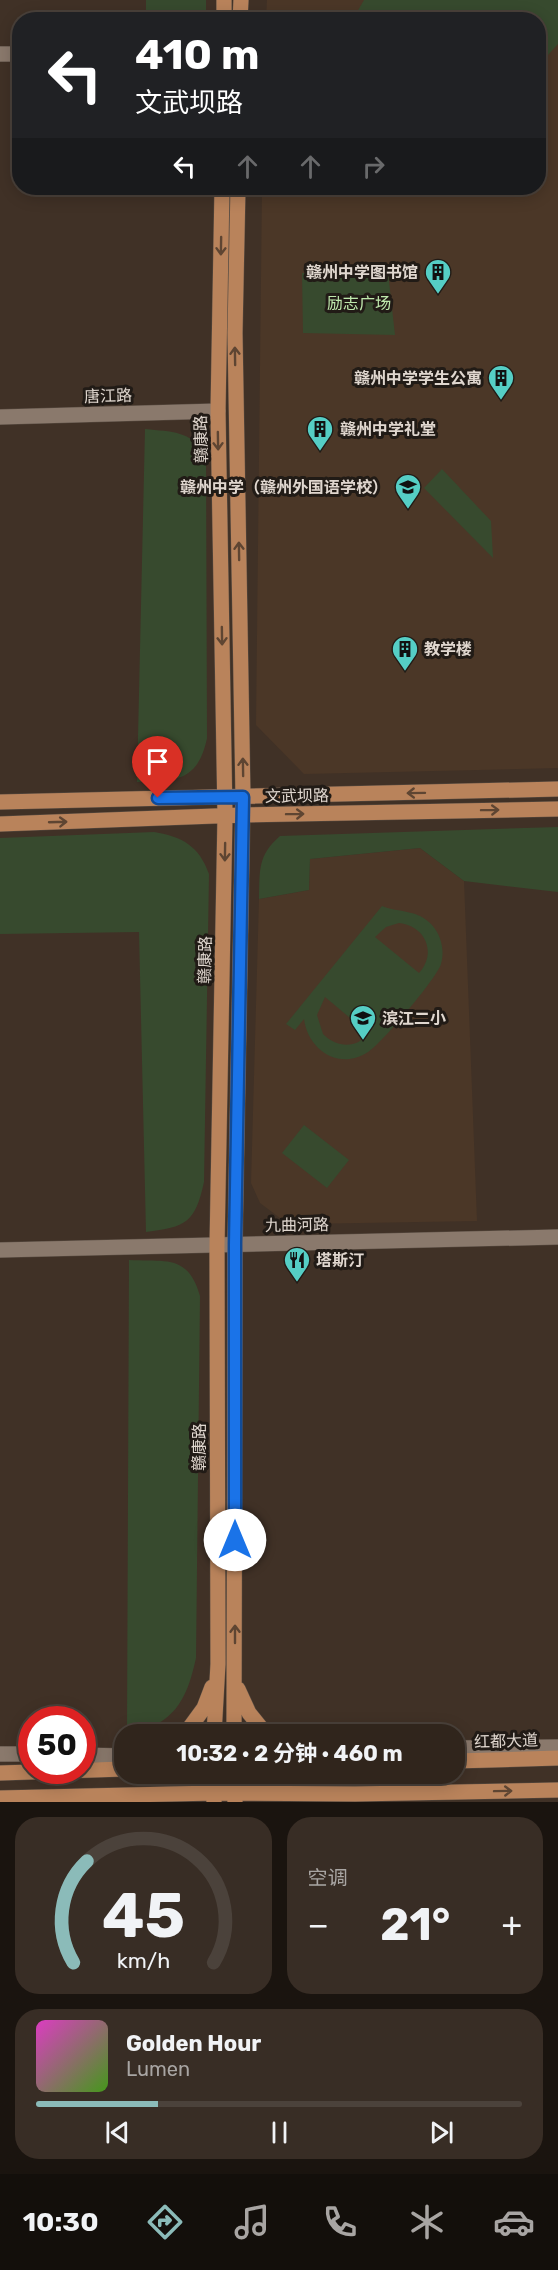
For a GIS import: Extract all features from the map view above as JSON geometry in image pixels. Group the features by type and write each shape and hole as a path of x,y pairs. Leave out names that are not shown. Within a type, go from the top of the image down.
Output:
{"main road":[{"name":"赣康路","path":"215,1724 218,1664 217,1245 225,816 218,411 222,195"},
{"path":"234,1724 235,1244 243,797 235,333 238,195"},
{"name":"文武坝路","path":"0,802 558,789"},
{"name":"文武坝路","path":"0,824 242,815 558,809"},
{"path":"192,1724 204,1708 218,1664"},
{"path":"235,1676 249,1713 258,1724"},
{"name":"红都大道","path":"465,1761 558,1758"},
{"path":"0,1773 114,1767"},
{"path":"213,1799 214,1784"},
{"path":"235,1784 236,1799"},
{"path":"0,1798 115,1796 236,1799 558,1790"},
{"path":"315,1802 355,1794"},
{"path":"115,1796 136,1802"}],"street":[{"name":"唐江路","path":"0,417 218,411"},
{"name":"九曲河路","path":"0,1250 558,1236"},
{"path":"465,1748 558,1747"},
{"path":"0,1754 18,1754"},
{"path":"96,1759 114,1764"}],"shaded area":[{"name":"赣州中学（赣州外国语学校）","path":"267,0 558,0 558,768 304,774 256,725 262,195 546,195 546,12 266,12"},
{"name":"滨江二小","path":"420,848 464,881 477,1221 301,1224 280,1218 260,1203 251,1183 259,899 309,890 310,859"}],"green space":[{"path":"146,0 206,0 206,12 146,12"},
{"path":"364,0 558,0 558,44 546,57 546,12 357,12"},
{"name":"励志广场","path":"388,272 395,335 303,333 302,273"},
{"path":"145,429 172,432 187,437 200,447 206,456 207,738 198,763 191,771 173,779 137,782"},
{"path":"442,469 491,521 493,558 424,488"},
{"path":"558,827 558,892 464,881 420,848 310,859 309,890 259,899 261,864 267,850 280,836"},
{"path":"154,832 189,844 200,856 209,874 204,1182 197,1206 187,1220 171,1228 146,1232 139,932 0,934 0,838"},
{"path":"382,906 421,916 435,929 440,938 443,953 441,964 430,983 408,1010 368,1052 357,1057 336,1058 318,1048 307,1030 304,1019 295,1030 286,1024","holes":["399,923 416,929 426,942 427,957 419,973 375,937 386,927","325,997 368,1033 358,1042 347,1045 334,1042 323,1034 317,1015"]},
{"path":"304,1125 349,1160 327,1188 282,1153"},
{"path":"129,1260 165,1261 182,1267 189,1273 200,1296 196,1658 188,1688 172,1713 155,1724 127,1724"}],"place":[{"name":"赣州中学图书馆","path":"438,295"},
{"name":"赣州中学学生公寓","path":"501,401"},
{"name":"赣州中学礼堂","path":"320,452"},
{"name":"赣州中学（赣州外国语学校）","path":"408,510"},
{"name":"教学楼","path":"405,672"},
{"name":"滨江二小","path":"363,1041"},
{"name":"塔斯汀","path":"297,1283"}],"route":[{"path":"158,798 243,797 235,1244 235,1540"}]}
